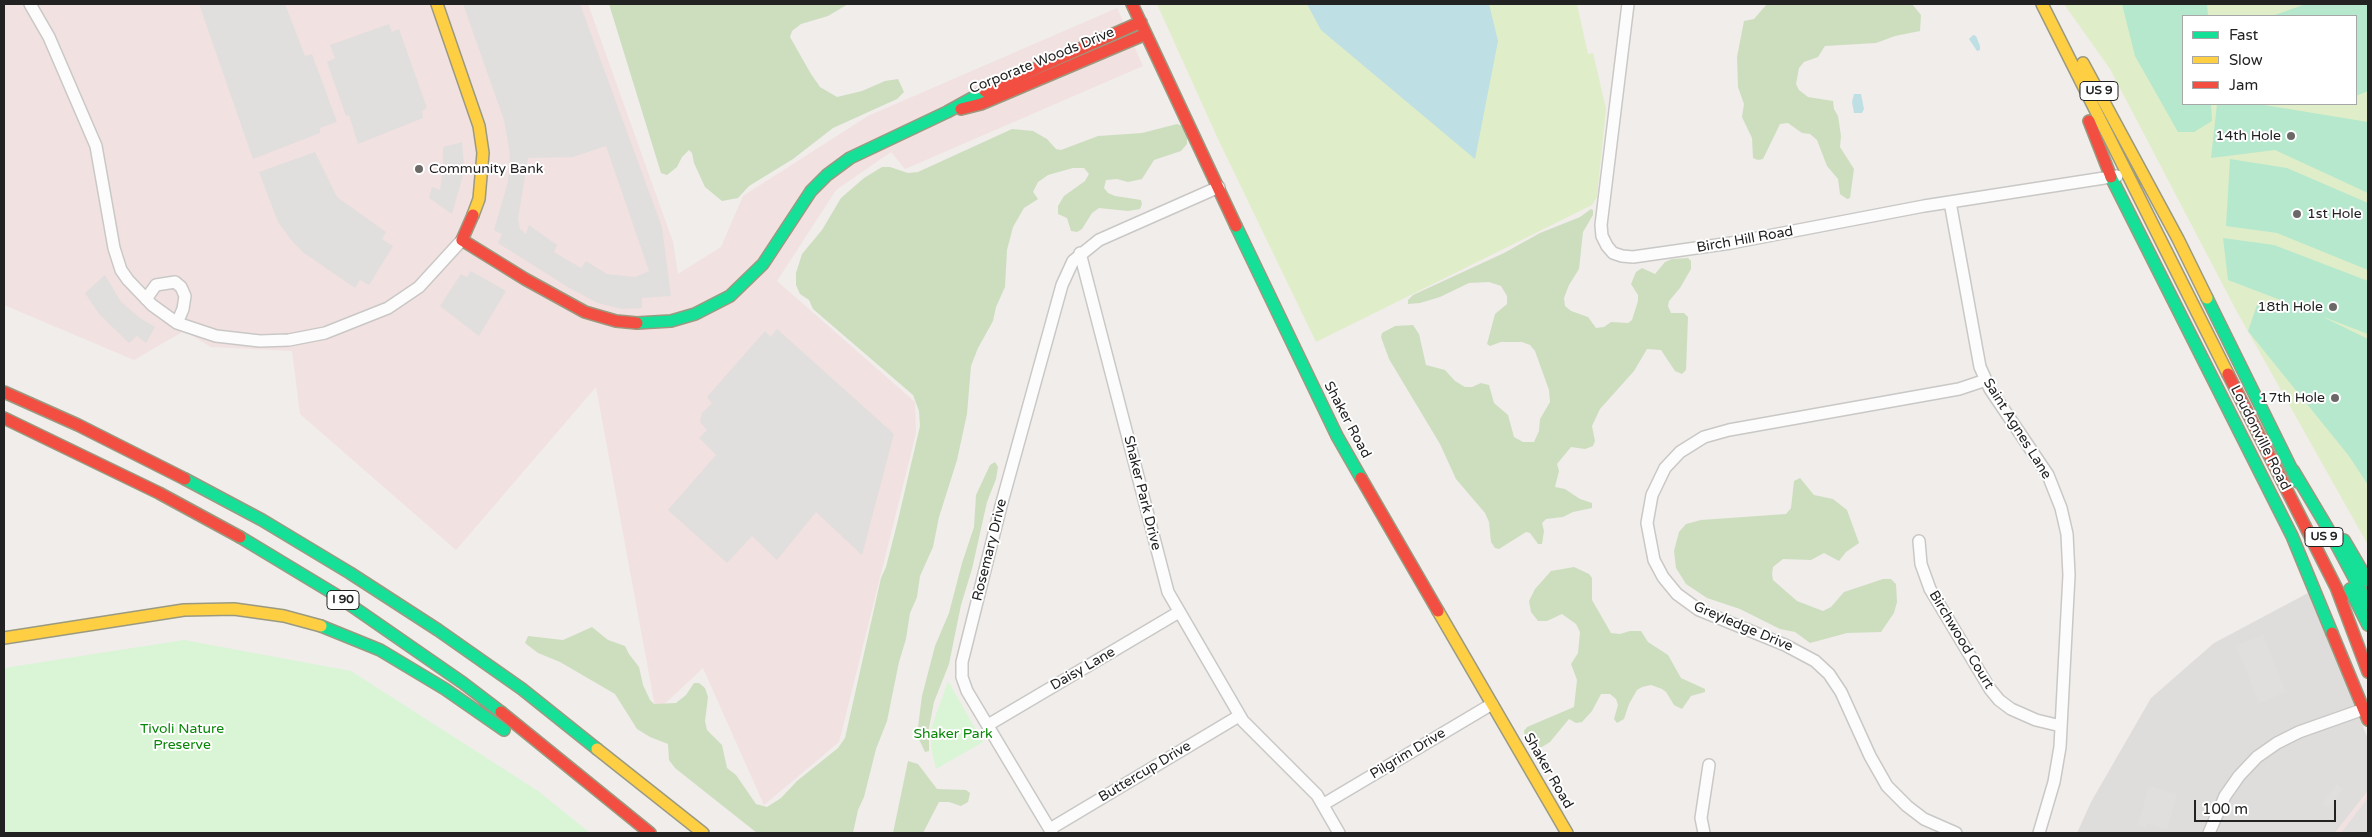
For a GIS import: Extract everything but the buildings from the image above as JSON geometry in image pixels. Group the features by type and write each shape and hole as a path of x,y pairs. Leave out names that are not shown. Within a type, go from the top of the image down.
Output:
{"main road":[{"path":"437,4 479,126 483,153 478,198 462,240"},
{"name":"Shaker Road","path":"1132,4 1284,328 1337,436 1567,833"},
{"name":"US 9","path":"2042,4 2368,650"},
{"name":"US 9","path":"2050,4 2114,117 2178,239 2368,625"},
{"name":"Corporate Woods Drive","path":"462,240 565,303 595,316 616,321 645,324 683,318 714,306 743,286 763,264 805,199 833,170 870,147 947,112 977,94 1141,22"},
{"name":"Corporate Woods Drive","path":"947,112 982,104 1146,34"},
{"name":"Loudonville Road","path":"2063,48 2111,177 2292,536 2366,714"},
{"path":"2127,175 2135,176 2141,181 2178,239"},
{"path":"4,382 124,447"},
{"name":"I 90","path":"4,392 124,447 262,520 350,573 438,630 562,720 703,833"},
{"name":"I 90","path":"4,418 159,493 248,542 336,595 422,653 484,698 570,766 649,833"},
{"path":"2293,470 2331,517 2368,581"},
{"path":"2293,470 2327,526 2368,604"},
{"path":"2336,587 2368,672"},
{"path":"4,638 184,610 261,612 308,621 357,639 431,680 649,833"}],"street":[{"path":"30,4 49,37 96,146 117,258 128,280 146,299 177,323 216,336 260,341 289,340 325,333 388,308 419,287 462,240"},
{"name":"Birch Hill Road","path":"1628,4 1601,225 1603,240 1612,253 1634,257 1731,243 1950,202 2127,175"},
{"path":"1080,253 1099,240 1219,187"},
{"name":"Saint Agnes Lane","path":"1950,202 1972,333 1986,380 2042,464 2055,491 2064,517 2069,562 2061,726 2054,782 2039,833"},
{"name":"Shaker Park Drive","path":"1080,253 1164,583 1239,716 1253,733 1315,793 1324,804 1340,833"},
{"name":"Rosemary Drive","path":"1051,831 965,687 962,665 1001,506 1062,285 1069,266 1080,253"},
{"path":"146,299 156,285 175,282 185,296 183,309 177,323"},
{"name":"Greyledge Drive","path":"1956,833 1924,819 1886,786 1841,692 1829,674 1815,661 1785,645 1699,610 1677,594 1663,577 1654,560 1647,522 1652,495 1665,468 1688,446 1704,437 1730,430 1962,388 1986,380"},
{"name":"Birchwood Court","path":"1919,541 1921,564 1930,590 1996,696 2021,714 2061,726"},
{"name":"Daisy Lane","path":"988,725 1179,612"},
{"name":"Pilgrim Drive","path":"1324,804 1492,704"},
{"path":"2210,833 2225,796 2239,776 2258,757 2277,743 2299,732 2366,714"},
{"name":"Buttercup Drive","path":"1051,831 1239,716"},
{"path":"1704,833 1701,818 1709,765"}],"shaded area":[{"path":"4,4 588,4 673,242 678,274 721,247 743,196 868,116 1117,8 1143,66 905,169 891,152 836,190 777,281 915,402 916,433 839,742 764,805 703,668 656,712 596,387 456,550 300,414 292,351 211,347 184,331 134,360 4,305"},
{"path":"199,4 285,4 305,56 312,54 337,122 320,128 320,133 253,159"},
{"path":"463,4 580,4 662,227 671,296 642,298 642,308 622,309 598,303 571,289 498,243 502,234 494,230 508,182 510,154 504,120","holes":["606,146 649,271 635,277 607,274 586,261 581,268 554,252 557,245 529,225 526,234 520,229 518,219 528,158 573,157"]},
{"path":"389,24 392,32 399,29 427,108 422,111 423,118 358,144 349,115 346,116 327,62 335,58 330,45"},
{"path":"462,142 464,165 452,214 429,198 432,187 440,190 443,147"},
{"path":"315,152 337,197 386,232 382,239 393,246 369,285 360,280 355,288 304,253 278,222 259,172"},
{"path":"471,271 506,291 479,336 440,306 461,274 467,277"},
{"path":"105,275 121,302 140,318 155,327 146,343 137,336 129,343 99,314 85,293"},
{"path":"777,329 894,434 862,555 816,512 777,560 752,536 727,563 668,510 716,455 699,438 707,430 700,422 702,413 712,403 707,397 765,331 771,337"},
{"path":"2308,593 2368,739 2368,791 2335,833 2077,833 2091,802 2151,698 2214,643"},
{"path":"2263,635 2286,692 2259,703 2236,646"},
{"path":"2337,784 2343,789 2328,808 2322,803"},
{"path":"2149,786 2177,794 2167,829 2147,824 2146,828 2138,825"},
{"path":"2368,791 2368,833 2335,833"},
{"path":"2368,798 2368,833 2341,833"}],"green space":[{"path":"609,4 848,4 828,16 801,24 792,31 790,37 811,74 820,87 837,97 862,91 885,81 898,79 904,92 897,99 833,128 793,159 749,186 738,198 722,201 705,187 694,163 692,153 689,150 682,157 677,167 667,175 661,173"},
{"path":"1157,4 1577,4 1588,54 1593,53 1606,109 1597,197 1592,205 1316,342 1218,139"},
{"path":"1767,4 1912,4 1921,15 1920,31 1895,36 1876,43 1825,46 1818,57 1804,62 1799,68 1796,84 1799,90 1808,97 1833,101 1834,109 1838,116 1841,136 1840,147 1854,169 1850,198 1847,199 1840,194 1838,179 1827,166 1817,140 1810,134 1802,133 1788,123 1780,124 1763,159 1753,158 1752,138 1742,117 1744,104 1738,87 1737,57 1744,21 1754,19"},
{"path":"2064,4 2368,4 2368,545 2236,310 2110,69"},
{"path":"2122,4 2207,4 2208,15 2182,15 2182,105 2211,105 2212,121 2194,132 2178,132 2135,56"},
{"path":"2306,4 2368,4 2368,91 2357,96 2357,15 2275,15"},
{"name":"14th Hole","path":"2217,105 2264,105 2368,122 2368,193 2275,150 2211,158"},
{"path":"1177,124 1182,126 1187,136 1187,144 1181,151 1154,160 1142,179 1128,182 1117,179 1106,180 1104,188 1108,193 1141,200 1140,209 1128,211 1099,208 1092,213 1082,229 1077,232 1071,231 1067,218 1058,214 1058,206 1064,196 1085,181 1089,174 1084,168 1073,168 1048,175 1038,182 1033,192 1038,199 1024,208 1013,227 1007,250 1005,287 996,307 993,321 978,348 971,366 967,414 957,460 939,517 933,547 920,576 917,597 910,613 906,639 899,662 887,721 876,749 853,833 757,833 675,768 669,760 668,744 650,737 637,729 615,694 560,662 538,653 525,643 528,636 563,640 592,627 608,640 625,646 639,667 643,685 654,704 676,703 686,695 694,683 699,683 705,688 708,697 705,721 707,730 722,745 727,768 736,775 756,804 767,807 781,798 797,781 838,748 845,738 881,578 886,567 920,426 919,411 913,395 813,309 809,300 800,294 796,285 796,273 802,254 822,230 841,198 864,178 882,167 890,167 908,173 918,172 1012,129 1033,131 1047,139 1056,149 1061,150 1098,136 1142,133"},
{"name":"1st Hole","path":"2230,159 2287,168 2368,203 2368,270 2277,233 2226,226"},
{"path":"1591,209 1593,210 1593,215 1583,232 1579,269 1569,285 1564,298 1565,306 1571,311 1588,317 1596,328 1604,327 1611,322 1628,323 1632,320 1638,301 1638,295 1631,284 1636,272 1642,268 1655,274 1665,262 1672,259 1688,258 1691,261 1691,269 1680,288 1669,301 1668,306 1671,313 1684,313 1688,317 1686,370 1682,374 1675,371 1661,350 1647,349 1634,371 1600,409 1592,426 1595,441 1593,446 1585,449 1571,447 1557,464 1559,471 1555,487 1565,489 1580,499 1592,503 1592,508 1573,512 1563,517 1546,519 1542,523 1544,531 1542,544 1538,544 1530,533 1526,532 1499,549 1495,548 1491,542 1489,522 1485,513 1456,479 1440,444 1389,359 1381,337 1382,333 1395,326 1413,325 1419,334 1426,365 1445,370 1455,381 1465,387 1472,387 1481,383 1489,385 1494,403 1508,415 1514,437 1523,442 1534,442 1539,431 1540,419 1550,402 1549,390 1535,351 1530,345 1522,342 1501,342 1490,346 1487,344 1495,314 1507,304 1507,296 1501,286 1489,282 1469,283 1440,297 1420,303 1408,304 1408,300 1413,295 1504,253 1540,233 1580,217"},
{"name":"17th Hole","path":"2223,238 2274,245 2368,281 2368,334 2321,316 2368,339 2368,485 2349,456 2248,331 2257,305 2283,301 2228,280"},
{"path":"995,462 998,467 996,479 987,502 972,569 961,605 949,664 934,702 929,728 929,751 925,752 917,735 922,696 935,646 949,613 974,527 976,495 990,465"},
{"path":"1800,478 1814,495 1833,499 1847,510 1859,543 1846,552 1839,561 1824,553 1811,560 1783,559 1773,567 1773,580 1797,601 1823,611 1831,607 1844,592 1883,579 1891,579 1896,584 1897,602 1894,613 1881,632 1847,633 1810,643 1795,632 1780,629 1740,609 1707,598 1686,584 1676,568 1674,551 1679,532 1686,524 1701,520 1786,514 1791,508 1794,481"},
{"path":"1574,567 1589,574 1592,578 1592,600 1611,633 1620,634 1630,631 1641,631 1648,642 1668,655 1681,678 1705,689 1705,692 1691,696 1682,709 1674,705 1662,689 1651,685 1642,687 1637,690 1629,704 1624,719 1617,723 1614,719 1618,705 1616,699 1610,694 1601,694 1592,711 1582,722 1576,723 1569,719 1550,742 1542,747 1533,748 1525,739 1524,731 1527,727 1574,707 1577,680 1571,664 1578,653 1580,632 1576,624 1562,614 1547,621 1538,621 1531,612 1529,601 1535,589 1551,571"},
{"name":"Tivoli Nature Preserve","path":"184,640 351,671 538,791 590,833 4,833 4,668"},
{"name":"Shaker Park","path":"948,681 983,742 936,769 931,747 932,726"},
{"path":"908,761 918,764 937,789 966,790 970,793 968,802 961,806 949,802 939,802 923,833 893,833"}],"water":[{"path":"1307,4 1489,4 1498,41 1475,159 1321,30"},
{"path":"1973,35 1976,36 1980,50 1977,51 1969,39"},
{"path":"1854,94 1861,94 1864,109 1862,113 1854,113 1852,102"}],"traffic: fast":[{"path":"637,323 671,321 695,314 730,296 763,264 811,191 827,175 850,158 947,112 985,91"},
{"path":"2111,177 2292,536 2332,633"},
{"path":"1236,226 1337,436 1361,478"},
{"path":"2207,298 2298,482"},
{"path":"2293,470 2327,527 2368,604"},
{"path":"185,479 262,520 350,573 438,630 522,689 597,749"},
{"path":"240,537 336,595 463,683 501,712"},
{"path":"2344,540 2368,581"},
{"path":"2350,589 2368,625"},
{"path":"321,626 380,650 445,689 504,730"}],"traffic: slow":[{"path":"437,4 479,126 483,153 479,199 473,215"},
{"path":"2042,4 2228,374"},
{"path":"2083,63 2178,239 2207,298"},
{"path":"4,638 184,610 234,609 284,616 321,626"},
{"path":"1438,611 1567,833"},
{"path":"597,749 703,833"}],"traffic: jam":[{"path":"1132,4 1236,226"},
{"path":"985,91 1141,22"},
{"path":"961,109 981,104 1146,34"},
{"path":"2089,121 2111,177"},
{"path":"473,215 462,240 525,279 585,312 616,321 637,323"},
{"path":"2228,374 2342,599"},
{"path":"4,392 78,425 185,479"},
{"path":"4,418 159,493 240,537"},
{"path":"1361,478 1438,611"},
{"path":"2336,587 2368,672"},
{"path":"2332,633 2368,720"},
{"path":"501,712 650,833"}],"place":[{"name":"14th Hole","path":"2291,136"},
{"name":"Community Bank","path":"419,169"},
{"name":"1st Hole","path":"2297,214"},
{"name":"18th Hole","path":"2333,307"},
{"name":"17th Hole","path":"2335,398"}]}
